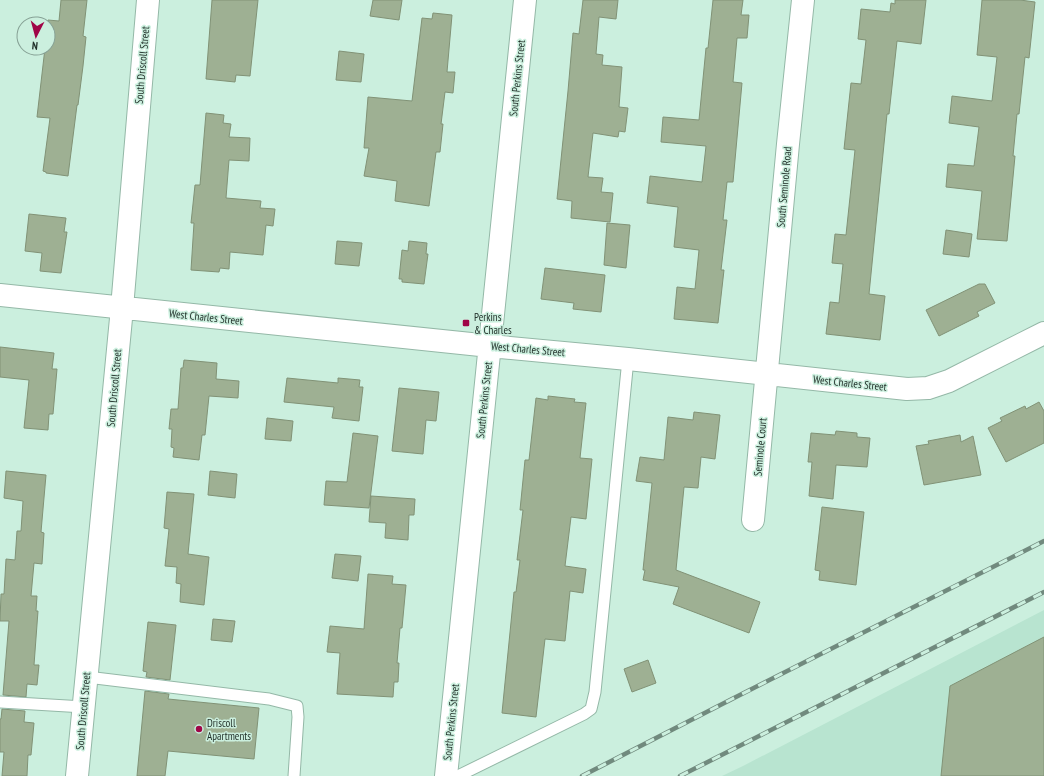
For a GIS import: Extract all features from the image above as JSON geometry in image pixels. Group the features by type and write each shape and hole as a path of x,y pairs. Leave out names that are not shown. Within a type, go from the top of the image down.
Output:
{"street":[{"name":"South Driscoll Street","path":"77,776 122,308 148,0"},
{"name":"South Perkins Street","path":"446,776 525,0"},
{"name":"South Seminole Road","path":"766,374 804,0"},
{"name":"West Charles Street","path":"0,295 907,389 928,388 949,381 1044,333"},
{"name":"Seminole Court","path":"753,520 766,374"}],"lane":[{"path":"458,776 584,714 591,709 596,692 628,359"},
{"path":"87,677 269,698 297,706 298,717 294,776"},
{"path":"0,702 84,707"}],"shaded area":[{"path":"1044,610 1044,776 722,776 743,766"}],"building":[{"path":"61,0 87,0 83,36 86,37 83,66 68,176 46,173 43,171 50,118 37,117 44,56 56,56 56,21 59,21"},
{"path":"212,0 258,0 250,76 236,75 235,82 206,79"},
{"path":"373,0 402,0 399,20 370,16"},
{"path":"583,0 618,0 616,19 599,17 596,54 603,55 602,65 622,67 619,107 628,108 625,132 619,131 618,137 593,133 588,177 603,178 601,192 613,193 610,222 571,218 572,201 557,199 573,33 579,34"},
{"path":"713,0 743,0 741,15 749,15 747,38 737,38 733,82 742,83 733,182 727,182 723,220 727,220 721,270 724,270 718,323 674,319 677,287 695,289 699,250 674,247 678,207 647,203 650,176 702,182 706,146 661,142 663,117 699,120 706,48 708,48"},
{"path":"895,0 926,0 921,44 897,41 889,114 887,114 869,294 885,296 880,340 826,334 830,302 839,303 843,264 832,263 835,234 846,235 855,150 844,149 851,83 861,84 866,40 858,39 861,9 890,12 891,3 895,4"},
{"path":"982,0 1020,0 1035,2 1029,58 1025,57 1019,114 1017,114 1013,156 1015,156 1007,241 977,239 982,191 946,187 948,164 974,166 979,127 949,123 952,96 992,101 997,57 977,55"},
{"path":"433,13 452,15 447,72 455,72 453,93 445,92 441,124 443,124 440,152 436,152 429,206 395,201 397,181 364,176 369,148 364,148 368,97 412,101 422,18 432,19"},
{"path":"339,51 364,54 361,82 336,80"},
{"path":"206,113 224,115 223,123 231,124 229,137 250,138 249,161 229,160 226,198 261,201 260,208 275,209 273,226 266,225 263,255 230,252 229,269 220,268 219,272 191,270 194,223 191,223 195,185 200,185"},
{"path":"29,214 66,218 64,232 67,232 61,273 40,271 42,253 25,251"},
{"path":"607,223 630,225 626,268 604,265"},
{"path":"946,230 972,234 969,257 943,254"},
{"path":"337,241 362,243 359,266 335,264"},
{"path":"409,241 427,243 426,254 428,254 424,284 402,282 402,279 399,279 402,250 408,251"},
{"path":"545,268 605,275 601,312 573,309 574,303 541,299"},
{"path":"979,284 985,284 995,303 977,312 979,316 939,336 926,310"},
{"path":"0,347 54,353 52,369 57,369 53,414 49,414 48,430 24,428 29,380 0,377"},
{"path":"184,360 217,363 216,379 239,381 238,398 209,396 205,435 202,435 199,460 173,457 174,448 171,447 172,429 169,429 171,409 178,409 181,368 183,368"},
{"path":"287,378 338,383 338,378 360,380 359,387 363,387 359,421 332,418 334,407 284,402"},
{"path":"399,388 439,392 436,421 426,420 423,454 392,451"},
{"path":"548,396 575,399 574,402 586,403 580,458 592,459 586,519 571,517 565,566 586,569 583,593 570,591 565,641 545,639 536,717 502,713 514,592 516,592 520,560 517,560 523,510 520,510 525,460 529,460 536,398 548,400"},
{"path":"1039,402 1044,411 1044,443 1006,462 988,428 1002,421 1000,418 1025,406 1026,409"},
{"path":"694,412 720,415 715,459 701,457 698,488 684,487 676,570 760,602 749,633 673,604 679,587 643,580 652,483 636,481 640,457 664,460 668,417 693,420"},
{"path":"267,418 293,421 291,441 265,439"},
{"path":"836,431 857,433 857,437 870,438 867,467 836,465 833,499 809,496 812,462 808,462 811,433 835,435"},
{"path":"353,433 378,436 369,508 324,505 326,481 347,482"},
{"path":"960,435 961,442 973,436 981,475 924,485 916,446 929,444 928,441"},
{"path":"6,471 46,475 41,532 44,533 42,564 34,563 31,596 37,596 36,611 38,611 34,665 39,665 37,685 27,684 26,697 3,695 9,621 0,621 1,594 4,594 6,559 15,560 17,531 21,531 23,501 4,498"},
{"path":"210,471 237,474 235,498 208,495"},
{"path":"167,492 194,494 188,554 209,557 204,605 180,602 181,584 176,583 177,567 165,566 169,529 164,528"},
{"path":"371,496 415,499 414,515 409,515 408,540 385,538 386,523 369,522"},
{"path":"822,507 864,512 856,585 819,580 820,571 815,570"},
{"path":"335,554 361,556 358,581 332,578"},
{"path":"368,574 393,576 392,584 406,585 397,663 399,663 398,682 394,682 393,697 337,694 340,653 327,652 330,626 364,629"},
{"path":"213,619 235,621 232,642 211,640"},
{"path":"148,622 176,625 170,680 146,677 147,672 143,671"},
{"path":"1044,637 1044,776 941,776 950,686"},
{"path":"648,660 656,683 632,692 624,669"},
{"name":"Driscoll Apartments","path":"145,691 169,694 168,699 259,708 254,759 168,751 165,776 137,776"},
{"path":"2,709 25,711 24,722 34,723 31,755 28,755 27,776 2,776 4,752 0,752 0,719"}],"railway":[{"path":"582,776 1044,541"},
{"path":"680,776 1044,592"}],"place":[{"name":"Perkins & Charles","path":"466,323"},
{"name":"Driscoll Apartments","path":"199,729"}]}
